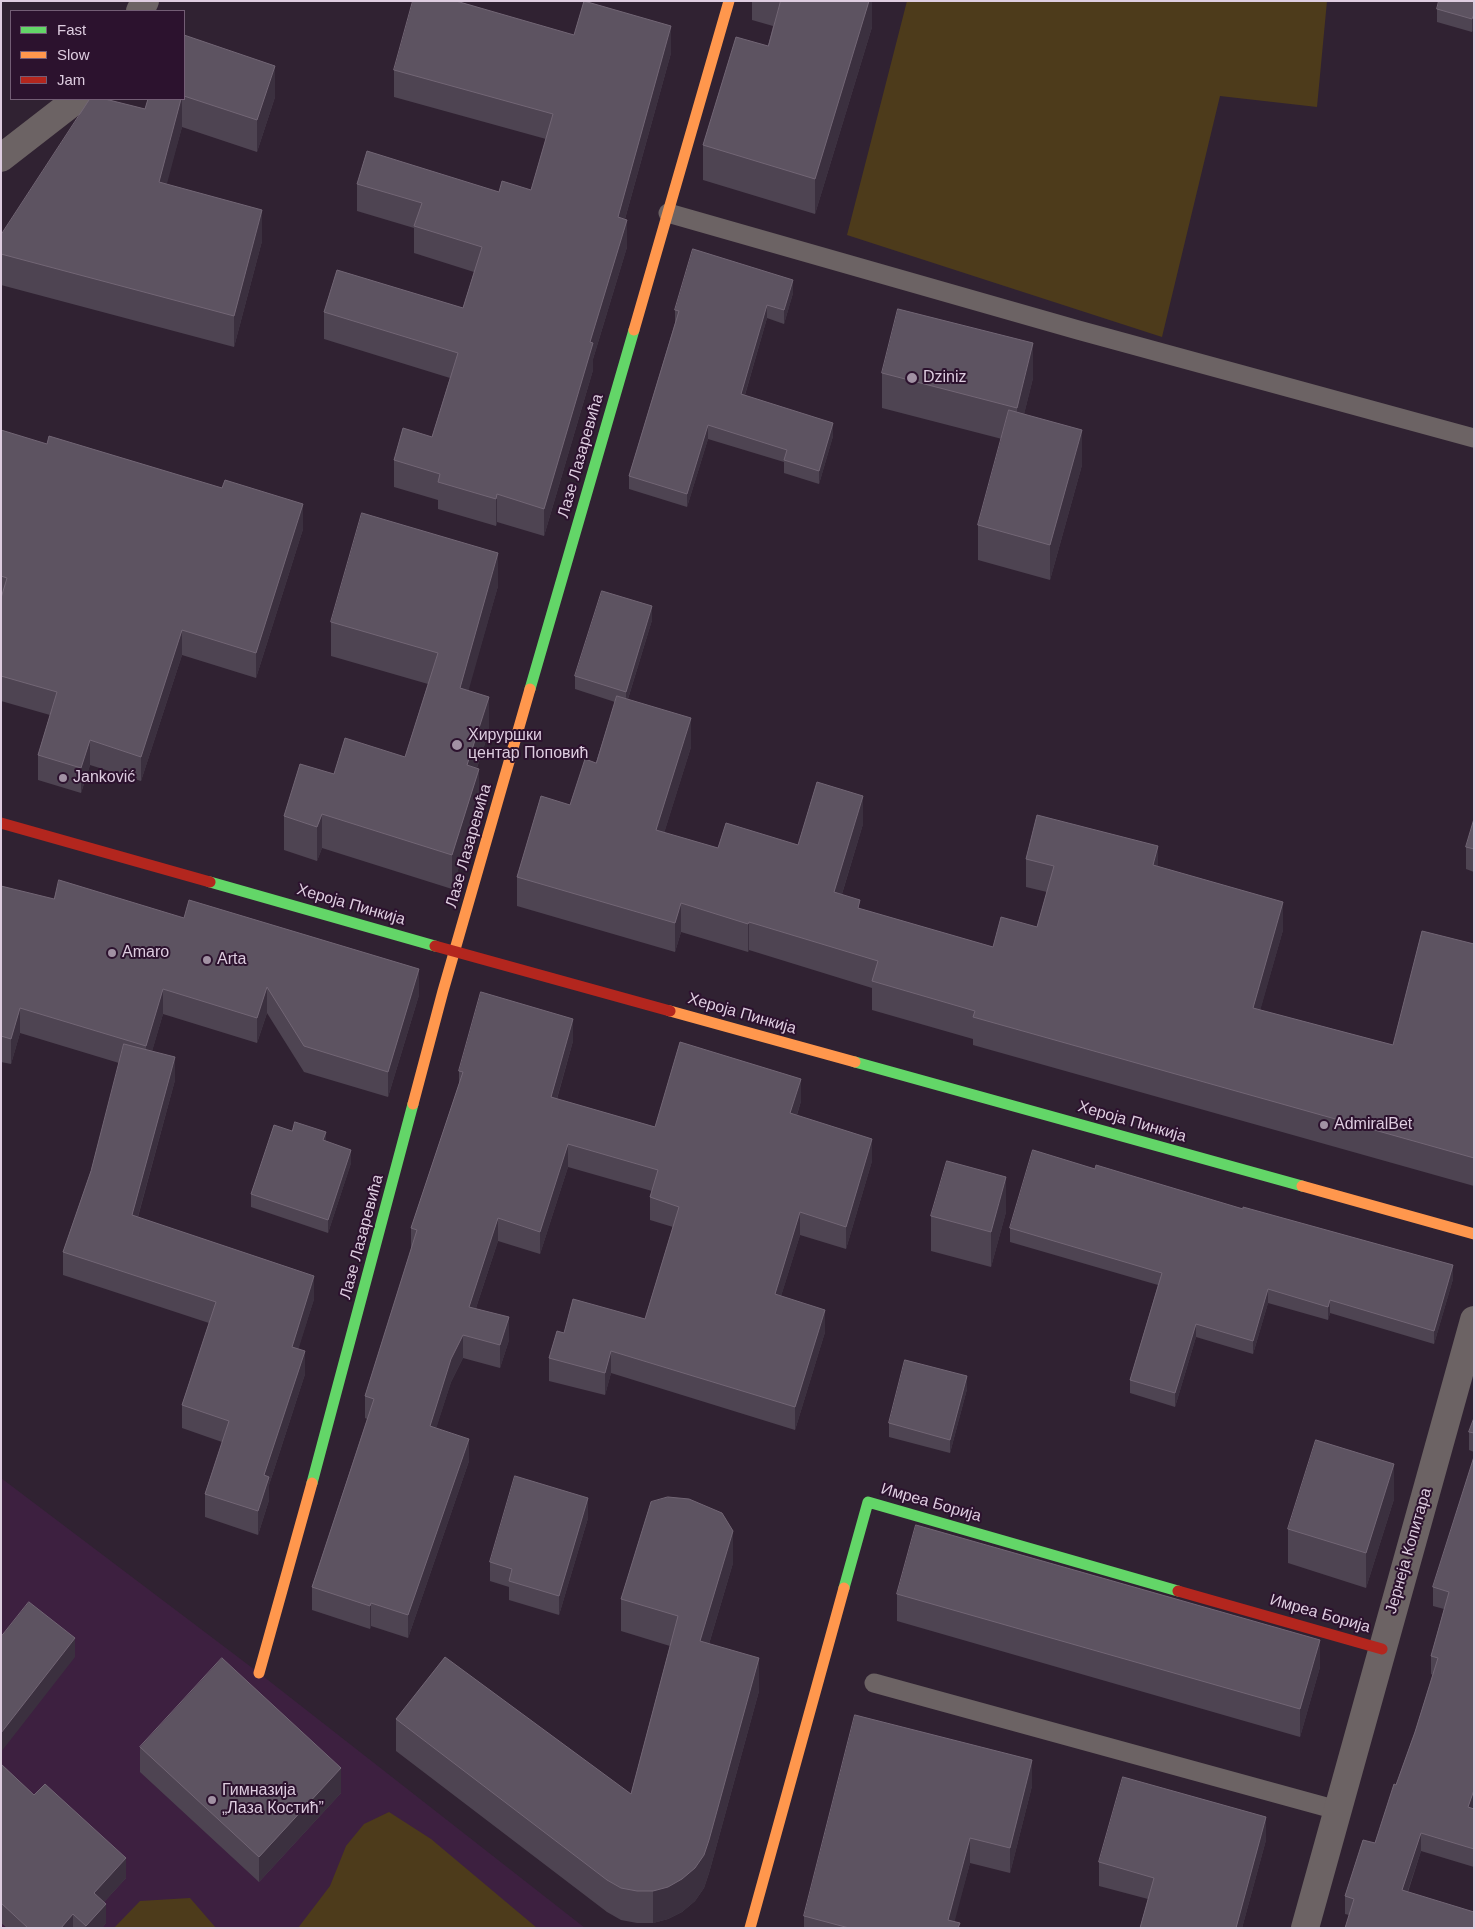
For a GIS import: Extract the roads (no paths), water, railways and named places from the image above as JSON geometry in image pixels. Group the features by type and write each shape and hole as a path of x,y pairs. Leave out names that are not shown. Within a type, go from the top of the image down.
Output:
{"street":[{"name":"Лазе Лазаревића","path":"259,1673 344,1370 443,992 729,1"},
{"path":"1,158 77,100"},
{"name":"Хероја Пинкија","path":"1,823 456,952 1474,1234"},
{"name":"Јернеја Копитара","path":"1304,1928 1474,1320"},
{"name":"Имреа Борија","path":"750,1928 868,1502 1382,1649"}],"lane":[{"path":"668,213 1078,330 1474,438"},
{"path":"874,1683 1337,1810"}],"place":[{"name":"Dziniz","path":"912,378"},
{"name":"Хируршки центар Поповић","path":"457,745"},
{"name":"Janković","path":"63,778"},
{"name":"Amaro","path":"112,953"},
{"name":"Arta","path":"207,960"},
{"name":"AdmiralBet","path":"1324,1125"},
{"name":"Гимназија „Лаза Костић”","path":"212,1800"}]}
